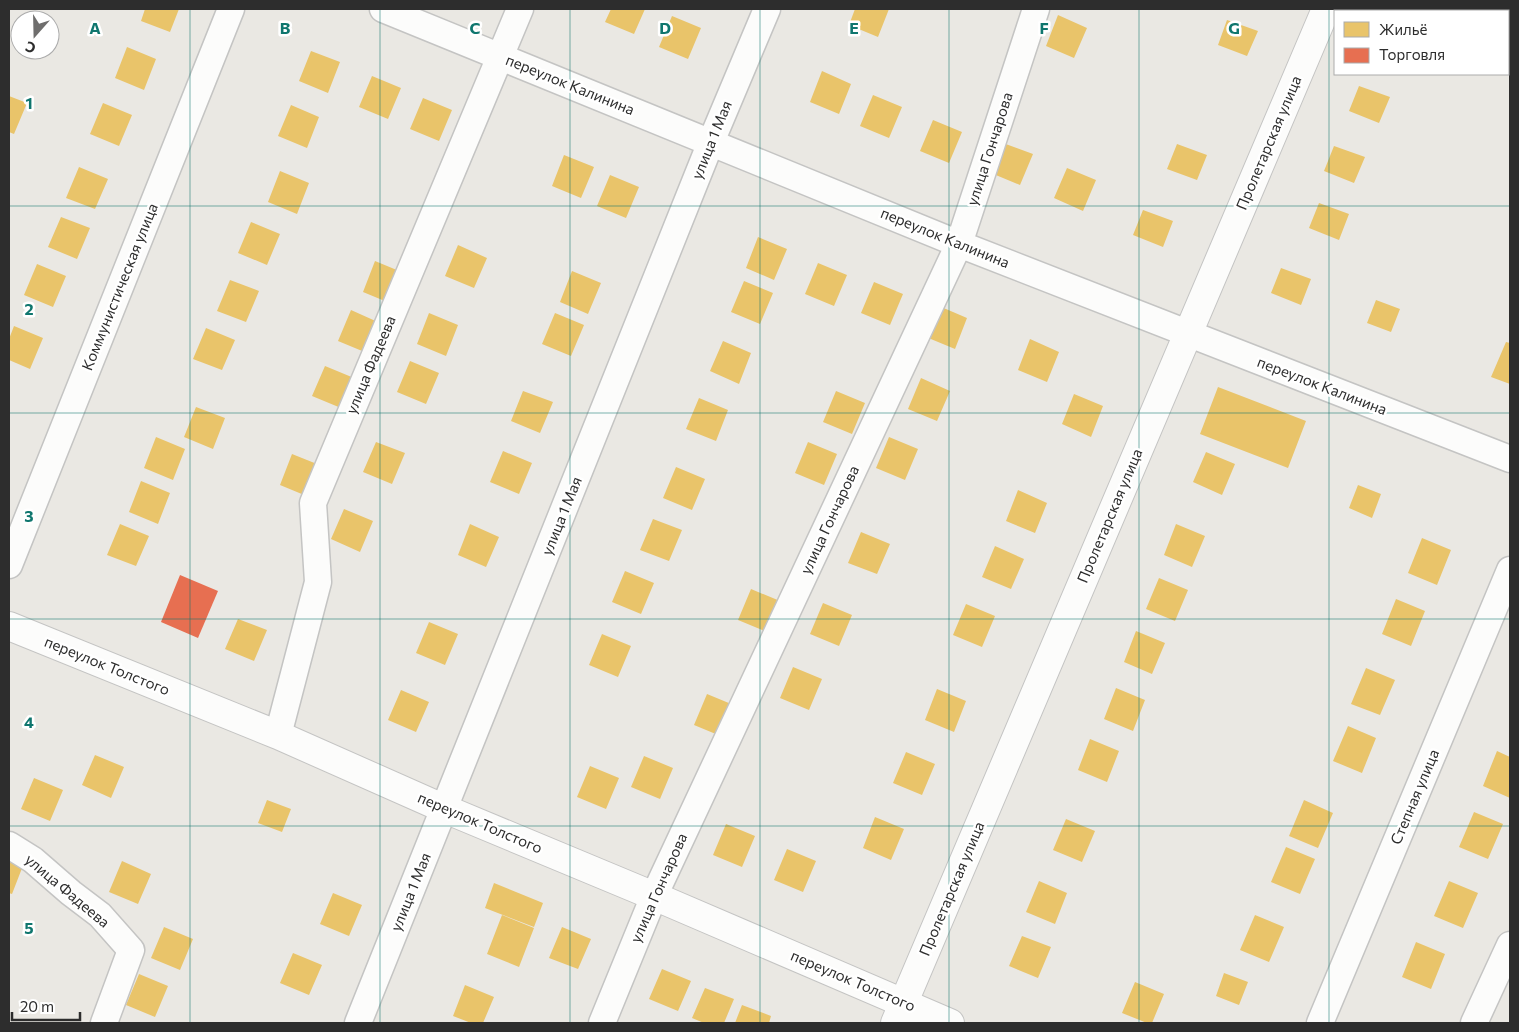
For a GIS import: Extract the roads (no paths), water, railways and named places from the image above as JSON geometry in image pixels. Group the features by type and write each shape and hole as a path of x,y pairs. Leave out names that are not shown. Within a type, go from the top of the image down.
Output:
{"main road":[{"name":"Пролетарская улица","path":"899,1013 1326,9"},
{"name":"переулок Толстого","path":"9,626 278,734 445,809 654,896 899,1013 950,1023"}],"street":[{"name":"Коммунистическая улица","path":"9,565 231,9"},
{"name":"переулок Калинина","path":"383,9 959,244 1510,459"},
{"name":"улица Фадеева","path":"278,734 318,582 313,503 520,9"},
{"name":"улица 1 Мая","path":"358,1023 711,142 767,9"},
{"name":"улица Гончарова","path":"602,1023 654,896 959,244 1036,9"},
{"name":"Степная улица","path":"1320,1023 1510,570"},
{"name":"улица Фадеева","path":"9,845 34,860 71,893 100,915 131,950 104,1023"},
{"path":"1474,1023 1510,945"}]}
